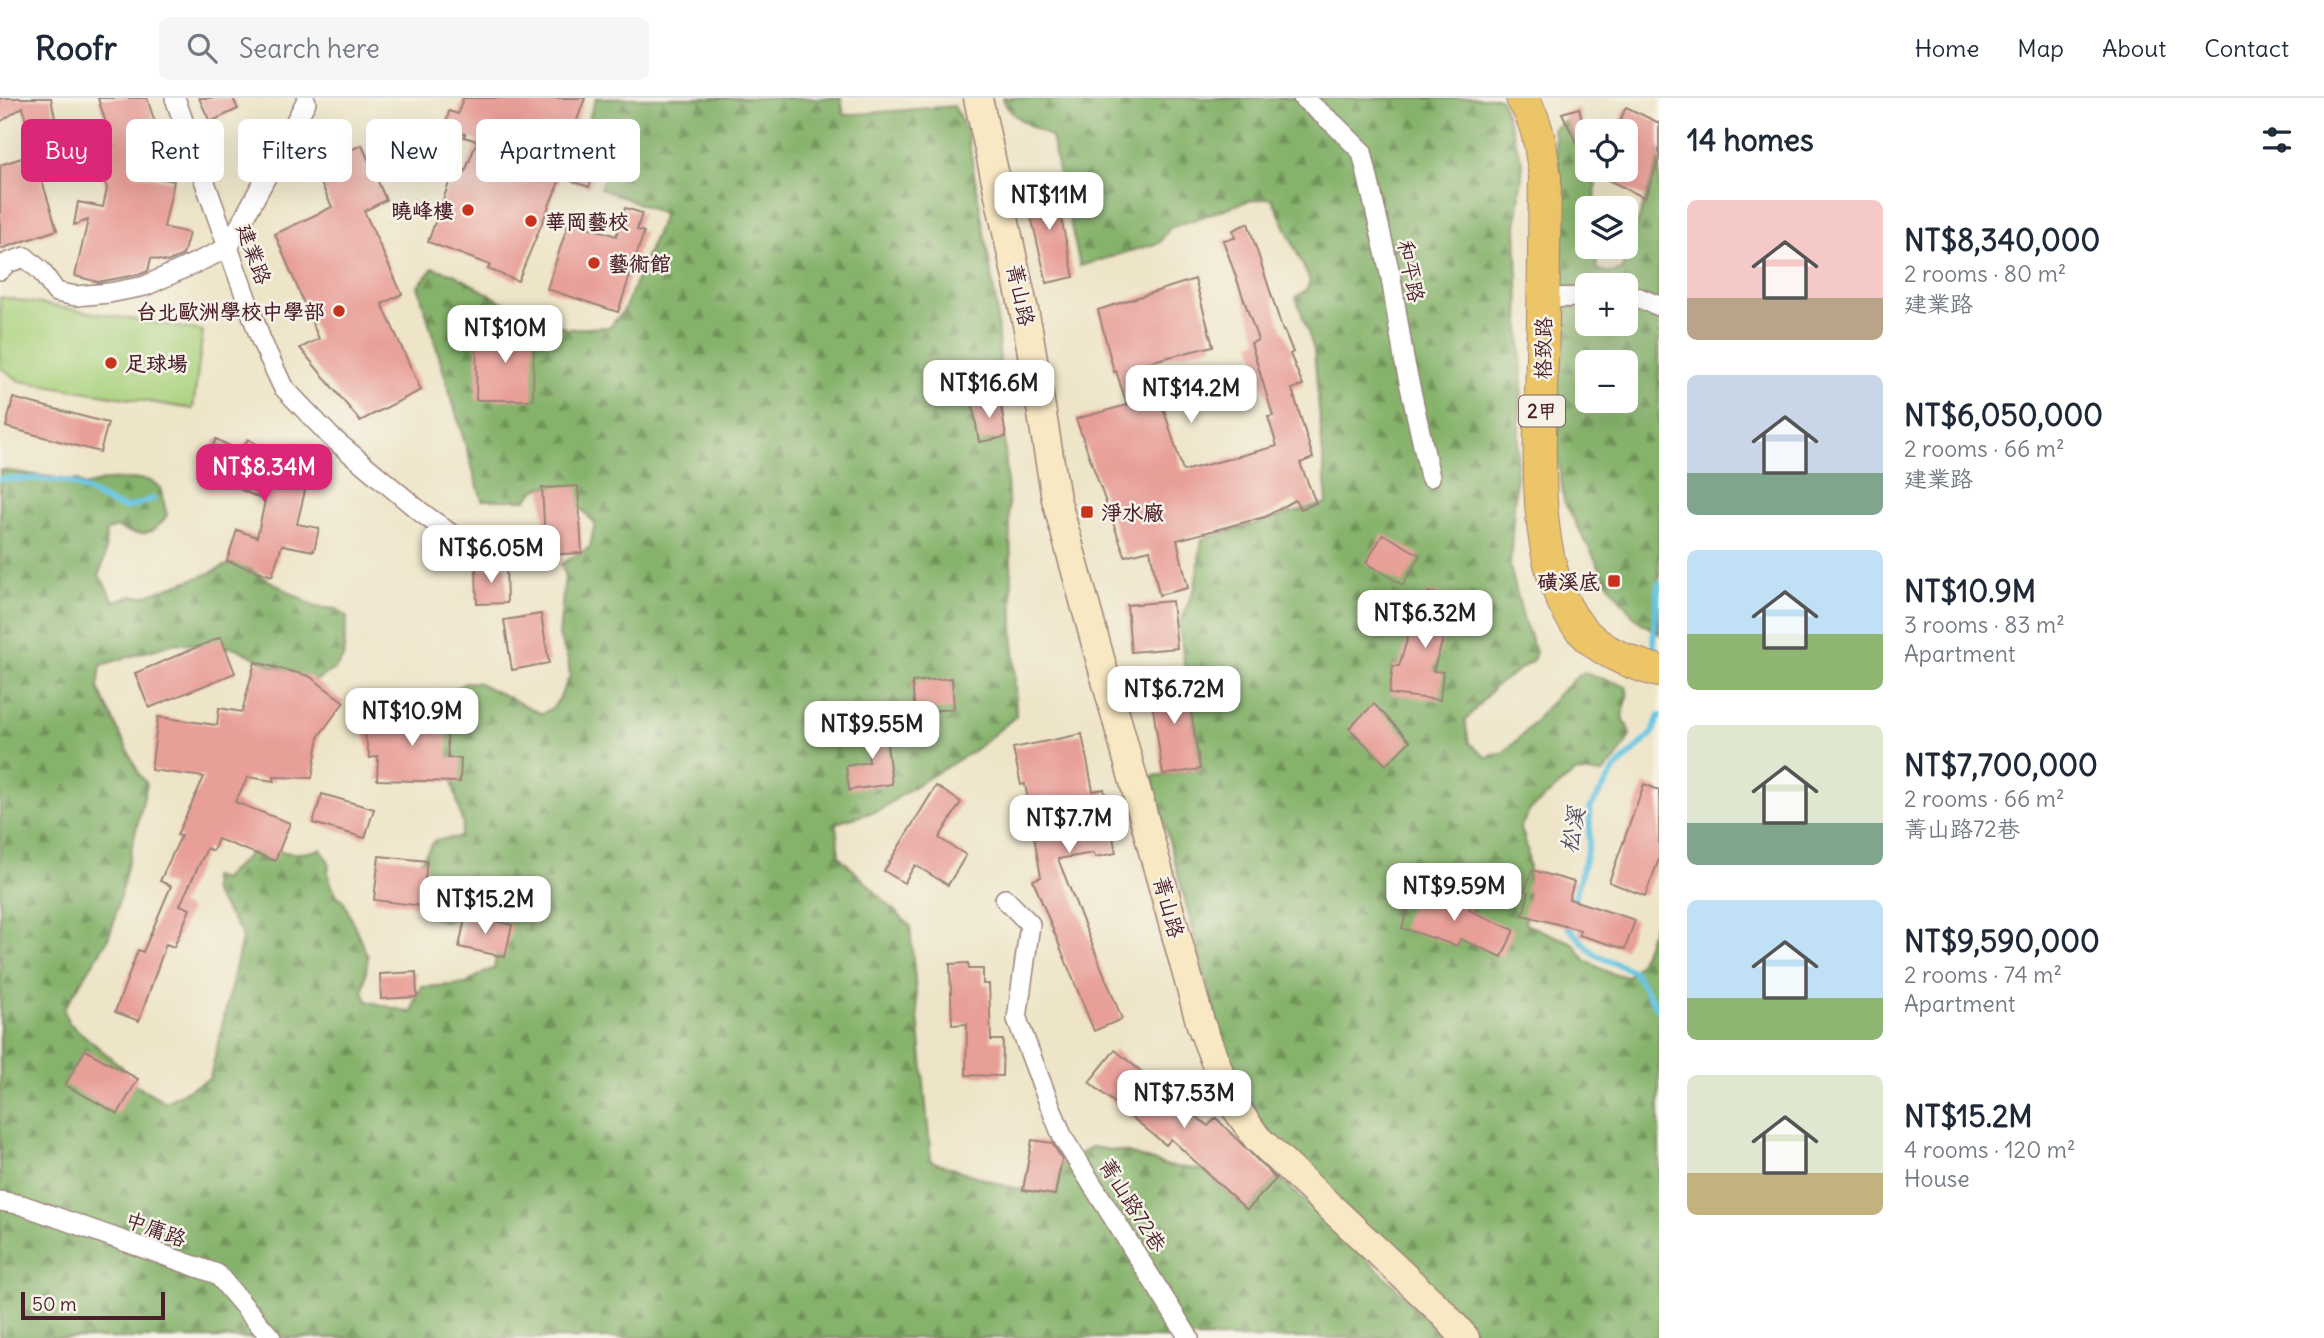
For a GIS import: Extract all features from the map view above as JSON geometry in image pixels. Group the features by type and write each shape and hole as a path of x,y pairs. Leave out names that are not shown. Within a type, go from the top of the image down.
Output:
{"main road":[{"name":"格致路","path":"1521,98 1528,107 1539,135 1545,177 1540,485 1546,540 1555,583 1572,617 1595,643 1629,663 1659,671"}],"street":[{"name":"建業路","path":"175,98 261,340 283,387 331,437 422,513 470,548"},
{"name":"菁山路","path":"978,98 1028,329 1056,499 1201,1025 1230,1100 1258,1138 1441,1311 1465,1338"},
{"name":"和平路","path":"1303,98 1362,152 1391,278 1404,359 1430,477"},
{"path":"0,270 7,263 25,257 41,271 56,292 76,296 109,293 145,286 228,248 306,102"},
{"path":"1638,297 1659,306"},
{"path":"1544,298 1575,298"},
{"name":"菁山路72巷","path":"1005,899 1030,924 1017,1018 1063,1138 1189,1338"},
{"name":"中庸路","path":"0,1201 22,1205 217,1274 271,1338"}],"green space":[{"path":"596,98 841,98 844,115 954,106 967,132 996,302 1010,530 1016,716 975,750 880,810 836,823 839,856 910,926 931,1161 1005,1186 1055,1195 1060,1165 1091,1147 1125,1152 1168,1166 1204,1170 1247,1210 1278,1176 1391,1282 1443,1338 0,1338 0,470 77,481 84,486 108,480 143,479 160,488 167,515 156,528 139,534 116,527 106,531 105,557 99,575 114,601 144,596 238,563 316,607 337,609 347,617 343,658 335,669 315,681 270,665 236,648 176,643 101,665 98,688 139,774 147,784 113,925 107,941 64,1009 68,1022 122,1067 127,1078 135,1085 166,1102 210,1078 242,939 239,929 213,893 212,877 222,880 259,845 289,853 320,849 329,862 328,874 332,886 344,902 368,957 363,991 367,1001 412,1013 416,995 422,987 466,984 494,969 499,938 489,915 480,907 446,922 428,914 404,894 406,883 435,840 460,837 463,825 448,764 433,736 425,706 467,682 479,683 542,714 553,707 570,676 568,660 559,636 565,574 561,564 590,547 595,523 571,499 553,488 535,490 526,500 482,500 418,286 433,268 454,274 532,319 567,329 610,327 624,310 664,214 600,188 602,182 640,182 640,119 589,119"},
{"path":"1003,98 1500,98 1502,101 1523,165 1516,227 1522,384 1510,567 1524,621 1536,652 1533,660 1494,687 1465,721 1469,743 1486,757 1504,751 1517,741 1563,689 1584,672 1626,686 1628,696 1622,717 1630,736 1616,759 1602,774 1575,772 1529,811 1520,828 1525,839 1529,863 1525,924 1573,943 1586,961 1612,974 1628,976 1639,964 1659,913 1659,1338 1475,1338 1263,1126 1224,1048 1152,776 1199,769 1179,626 1195,587 1202,539 1327,503 1314,350 1296,297 1306,291 1310,281 1272,198 1247,201 1170,228 1159,243 1080,266 1051,137 1016,116"},
{"path":"1565,120 1575,138 1575,182 1596,182 1595,196 1575,196 1575,259 1597,259 1597,269 1609,273 1621,271 1625,259 1638,259 1638,221 1655,171 1659,147 1659,634 1636,619 1609,585 1564,501 1554,431 1550,320 1561,239 1558,165 1553,129"},
{"name":"足球場","path":"0,297 203,331 193,409 20,381 0,367"}],"building":[{"path":"0,98 51,98 55,119 25,119 23,107 0,122"},
{"path":"98,98 147,98 154,119 126,119 126,182 174,182 164,227 189,233 183,255 167,262 151,258 148,271 98,282 75,276 88,220 74,225 78,202 103,207 107,188 105,182 112,182 112,119 105,119"},
{"path":"199,98 233,98 238,109 216,119 209,119"},
{"path":"463,98 585,98 577,119 476,119 476,141 464,137 462,119 447,119 449,111 458,114"},
{"path":"1626,107 1659,123 1659,159 1645,198 1612,182 1638,182 1638,119 1621,119"},
{"path":"1579,108 1582,119 1575,119 1575,140 1562,113"},
{"path":"476,144 476,182 559,182 518,281 488,269 490,265 428,242 449,182 462,182 462,171 465,172"},
{"path":"362,145 366,154 366,182 378,182 386,200 364,211 402,294 382,304 421,390 360,421 300,348 319,339 275,234 332,207 320,182 352,182 352,149"},
{"path":"21,158 21,182 42,182 57,230 0,249 0,165"},
{"path":"575,182 591,182 589,187"},
{"path":"1053,182 1074,277 1047,283 1024,187"},
{"name":"藝術館","path":"625,208 642,213 637,230 644,232 618,312 547,289 569,221 616,236"},
{"path":"1248,223 1283,331 1293,352 1290,354 1303,385 1292,389 1313,458 1300,463 1316,503 1301,509 1295,500 1265,517 1177,540 1188,588 1159,595 1150,550 1125,556 1076,419 1127,405 1116,371 1114,372 1098,310 1195,279 1213,346 1149,362 1183,471 1277,446 1268,417 1273,416 1251,343 1258,340 1223,240 1235,238 1233,230"},
{"path":"477,329 534,330 533,400 476,400"},
{"path":"13,398 108,423 100,452 6,427"},
{"path":"1000,398 1006,437 979,442 972,402"},
{"path":"216,439 241,452 248,439 268,451 263,463 309,474 297,524 319,528 314,551 282,545 272,576 227,561 237,530 257,537 265,501 202,471"},
{"path":"578,486 582,553 546,555 542,488"},
{"path":"1383,534 1420,555 1403,585 1366,563"},
{"path":"506,566 507,603 477,604 476,567"},
{"path":"1428,592 1462,599 1458,619 1450,618 1433,671 1443,672 1440,700 1389,694 1393,666 1399,666 1414,617 1422,620"},
{"path":"1172,601 1177,648 1131,652 1127,605"},
{"path":"541,614 549,663 512,670 504,620"},
{"path":"221,637 235,673 149,708 135,673"},
{"path":"255,662 309,676 344,702 319,736 312,778 274,777 274,781 248,777 235,802 290,823 275,861 218,839 213,851 207,848 180,905 190,909 174,947 166,944 139,1021 115,1012 138,950 143,952 171,886 160,881 181,836 177,835 204,777 151,770 158,717 217,725 219,708 242,712"},
{"path":"1186,677 1200,769 1163,775 1149,682"},
{"path":"952,678 954,709 915,712 912,682"},
{"path":"1374,704 1410,741 1386,765 1349,728"},
{"path":"404,712 405,715 446,714 448,758 461,758 460,782 377,780 378,756 370,758 362,722"},
{"path":"884,721 892,784 849,790 846,766 869,762 866,723"},
{"path":"1082,734 1093,791 1104,789 1116,853 1095,857 1094,853 1058,859 1122,1019 1094,1031 1033,880 1041,877 1025,784 1021,785 1013,748"},
{"path":"1644,784 1659,790 1659,859 1645,896 1609,882"},
{"path":"936,786 961,802 939,838 966,855 948,885 915,865 904,883 884,871"},
{"path":"322,794 374,809 365,838 313,823"},
{"path":"379,856 427,861 422,906 374,900"},
{"path":"1532,870 1574,882 1569,899 1635,920 1625,949 1579,935 1580,930 1523,915 1529,892 1525,891"},
{"path":"1416,887 1471,905 1469,910 1514,930 1502,957 1460,939 1457,946 1402,928"},
{"path":"466,914 512,925 505,957 459,947"},
{"path":"968,963 969,969 983,969 983,984 989,984 991,1040 1003,1040 1002,1076 966,1075 967,1024 952,1025 950,964"},
{"path":"416,972 417,997 381,999 380,974"},
{"path":"85,1050 138,1079 118,1114 65,1085"},
{"path":"1115,1050 1208,1126 1216,1118 1276,1179 1247,1210 1171,1139 1166,1145 1089,1082"},
{"path":"1032,1140 1052,1143 1062,1159 1055,1195 1023,1190"}],"waterway":[{"path":"0,479 69,482 115,505 127,508 153,499"},
{"name":"松溪","path":"1655,653 1653,640 1659,584"},
{"name":"松溪","path":"1573,906 1589,844 1590,808 1615,769 1652,734 1659,716"},
{"name":"松溪","path":"1570,920 1568,927 1594,954 1633,971 1659,1010"}],"place":[{"name":"曉峰樓","path":"468,210"},
{"name":"華岡藝校","path":"531,221"},
{"name":"藝術館","path":"594,263"},
{"name":"台北歐洲學校中學部","path":"339,311"},
{"name":"足球場","path":"111,363"},
{"name":"淨水廠","path":"1087,512"},
{"name":"磺溪底","path":"1614,581"}]}
